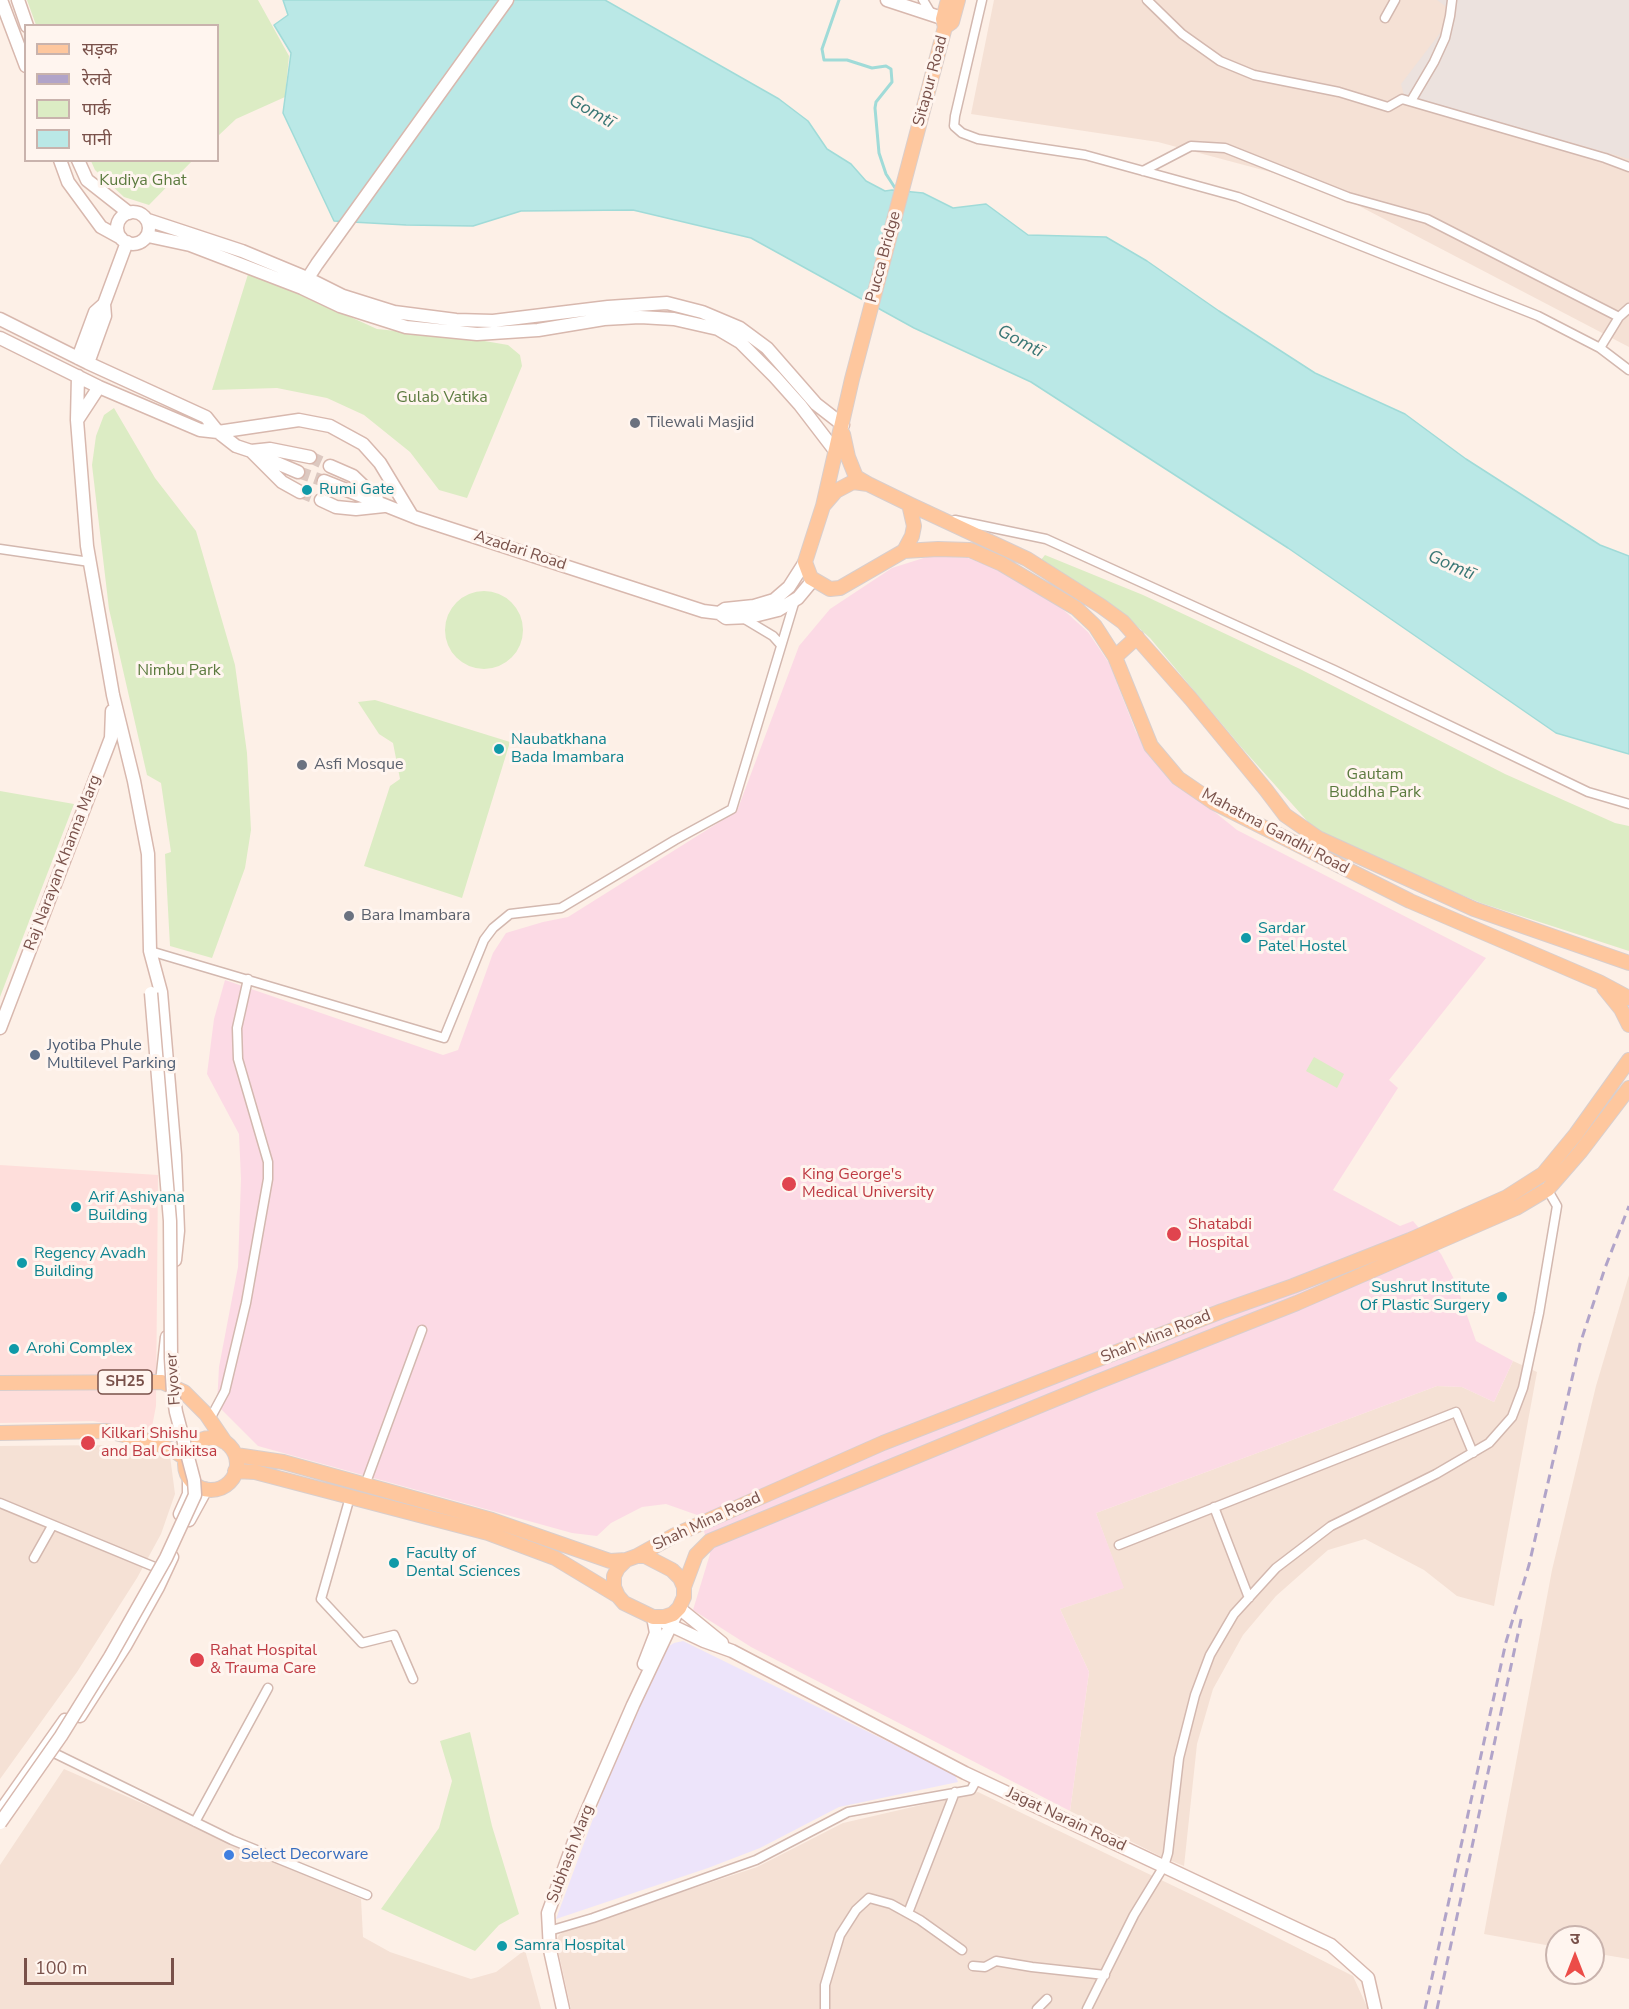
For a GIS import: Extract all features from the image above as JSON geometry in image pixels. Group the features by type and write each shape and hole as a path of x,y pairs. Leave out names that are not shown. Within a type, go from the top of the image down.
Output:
{"main road":[{"path":"1,0 24,61"},
{"path":"18,0 26,24"},
{"path":"304,283 507,0"},
{"path":"887,0 943,21"},
{"name":"Sitapur Road","path":"916,134 948,0"},
{"name":"Sitapur Road","path":"943,21 958,0"},
{"name":"Pucca Bridge","path":"842,427 852,379 916,134"},
{"path":"61,162 68,182 101,227 124,240 139,243 147,236 149,225 140,213 129,213 120,218 117,228 124,240 105,304 105,316 83,361"},
{"path":"79,162 87,180 129,213"},
{"path":"147,220 242,251 304,283 340,306 406,327 477,334 545,329 604,319 640,317 674,319 718,329 740,342 775,377 836,452"},
{"path":"147,236 190,245 394,312 456,320 493,321 608,307 667,303 702,312 740,328 767,348 816,404 842,427 848,457 856,477 909,504 914,526 909,544 904,551 840,588 830,589 813,580 805,562"},
{"path":"542,316 545,329"},
{"path":"0,319 83,361 206,417 218,432 236,446 298,472"},
{"path":"0,338 99,387 200,430 218,432 299,420 330,426 363,444 380,463 412,516"},
{"path":"78,376 77,420 87,546 113,695 134,781 148,854 150,951 161,992 175,1155 178,1231 162,1382"},
{"path":"77,420 99,387"},
{"path":"719,613 725,609 754,606 774,600 789,587 805,562 824,506 842,427"},
{"path":"251,452 270,449 310,458"},
{"path":"251,452 282,482 300,492"},
{"path":"330,466 353,476 385,506"},
{"path":"324,481 385,506"},
{"path":"824,506 836,491 853,482 868,484"},
{"name":"Azadari Road","path":"321,500 336,507 356,509 385,506 703,611 719,613 726,618 743,618"},
{"name":"Mahatma Gandhi Road","path":"909,504 1026,559 1123,622 1198,708 1285,815 1318,838 1474,909 1629,963"},
{"name":"Mahatma Gandhi Road","path":"904,551 970,550 1002,564 1076,608 1095,626 1115,657 1151,746 1178,778 1213,802 1410,901 1599,982 1629,998"},
{"path":"743,618 778,610 795,599 813,580"},
{"path":"1115,657 1137,637"},
{"name":"Raj Narayan Khanna Marg","path":"0,1028 111,738 113,695"},
{"path":"1276,834 1285,815"},
{"name":"Flyover","path":"0,1823 61,1736 110,1657 166,1558 195,1495 194,1480 173,1393 170,1221 151,993 150,951"},
{"path":"1599,982 1622,1009 1629,1025"},
{"name":"Shah Mina Road","path":"631,1558 675,1535 883,1443 1410,1240 1507,1197 1538,1178 1575,1134 1629,1060"},
{"name":"Shah Mina Road","path":"684,1587 696,1555 710,1541 1092,1384 1297,1304 1516,1208 1548,1189 1581,1151 1629,1088"},
{"path":"1230,1308 1237,1326"},
{"path":"1084,1366 1092,1384"},
{"name":"SH25","path":"0,1383 162,1382 184,1392 210,1419 225,1442"},
{"path":"990,1402 1000,1422"},
{"path":"0,1433 107,1431 145,1440 173,1450 186,1459"},
{"path":"160,1569 189,1494 186,1459 189,1450 197,1442 208,1438 225,1442 236,1455 237,1470 225,1486 206,1489 196,1485 189,1478"},
{"path":"236,1455 283,1462 365,1485 555,1558 618,1596"},
{"path":"236,1471 255,1472 350,1497 446,1515 492,1520 610,1561 631,1558 645,1556 675,1571 680,1578 684,1587 684,1597 673,1614 653,1617 624,1603 618,1596 614,1587 614,1576 618,1568 631,1558"},
{"path":"816,1473 826,1493"},
{"path":"0,1832 206,1489"},
{"name":"Subhash Marg","path":"563,2009 550,1950 548,1913 576,1836 633,1705 679,1608"},
{"name":"Jagat Narain Road","path":"679,1608 732,1651"},
{"name":"Subhash Marg","path":"633,1705 635,1686 656,1633 653,1617"},
{"name":"Jagat Narain Road","path":"653,1617 704,1641 732,1651 977,1779 1331,1945 1368,1978 1376,2009"},
{"path":"0,1812 50,1751"}],"street":[{"path":"923,0 943,21"},
{"path":"982,0 954,126 962,134 978,139 1084,155 1239,197 1538,316 1600,348 1629,370"},
{"path":"1147,0 1182,34 1220,61 1254,75 1339,92 1388,107 1402,99 1411,101 1629,167"},
{"path":"1385,18 1395,0"},
{"path":"1411,101 1445,38 1452,0"},
{"path":"1143,171 1191,146 1225,148 1348,197 1427,219 1619,317"},
{"path":"1600,348 1619,317 1629,308"},
{"path":"937,516 1046,540 1334,670 1588,792 1629,804"},
{"path":"0,549 90,562"},
{"path":"150,951 444,1038 484,940 492,928 510,914 561,908 732,809 795,599"},
{"path":"743,618 773,636 781,645"},
{"path":"210,1419 225,1391 246,1303 268,1179 268,1162 238,1059 237,1028 248,979"},
{"path":"1087,2009 1134,1915 1164,1866 1168,1853 1179,1758 1195,1695 1210,1655 1234,1614 1276,1568 1331,1526 1473,1453 1489,1443 1512,1417 1523,1388 1539,1313 1557,1206 1548,1189 1538,1178"},
{"path":"365,1485 422,1330"},
{"path":"1119,1545 1456,1412 1473,1453"},
{"path":"350,1497 321,1599 362,1643 394,1635 413,1679"},
{"path":"0,1503 160,1569"},
{"path":"1214,1507 1249,1598"},
{"path":"34,1558 52,1526"},
{"path":"195,1822 267,1688"},
{"path":"50,1751 232,1840 367,1895"},
{"path":"549,1931 593,1918 756,1860 848,1812 971,1790 977,1779"},
{"path":"908,1913 956,1792"},
{"path":"825,2009 825,1984 840,1935 856,1910 869,1898 891,1904 908,1913 962,1950"},
{"path":"973,1966 985,1967 996,1960 1032,1967 1106,1975"},
{"path":"1037,2009 1047,1999"}],"shaded area":[{"path":"994,0 1629,0 1629,347 1319,185 1158,142 971,114"},
{"path":"1437,0 1629,0 1629,159 1404,95 1401,84 1450,20 1453,12"},
{"name":"King George's Medical University","path":"930,556 968,558 999,570 1057,604 1088,632 1109,663 1136,732 1160,768 1237,830 1486,958 1389,1080 1398,1088 1333,1190 1400,1226 1413,1221 1441,1254 1455,1281 1476,1341 1513,1361 1494,1402 1462,1387 1437,1386 1096,1513 1124,1588 1060,1609 1089,1672 1070,1811 751,1647 693,1610 710,1554 700,1516 666,1504 642,1507 611,1523 597,1536 572,1533 258,1446 217,1405 219,1367 238,1267 241,1179 239,1134 207,1074 214,1019 225,980 443,1055 458,1050 493,953 506,933 568,917 737,811 799,646 830,609 892,568"},
{"path":"0,1165 158,1175 156,1406 151,1432 93,1421 0,1423"},
{"path":"1629,1275 1629,1959 1605,1955 1605,1925 1545,1925 1545,1945 1484,1934 1552,1570 1596,1386"},
{"path":"1513,1361 1537,1372 1494,1606 1457,1596 1424,1570 1365,1539 1328,1550 1276,1596 1243,1635 1213,1689 1197,1744 1184,1866 1070,1811 1089,1672 1060,1609 1123,1588 1096,1513 1437,1386 1462,1387 1494,1402"},
{"path":"113,1445 170,1456 175,1494 161,1534 137,1578 77,1672 0,1779 0,1446"},
{"path":"683,1641 948,1771 955,1775 958,1782 839,1807 760,1848 556,1919 622,1740 666,1648"},
{"path":"64,1769 361,1899 363,1937 390,1952 471,1979 496,1972 525,1950 541,2009 0,2009 0,1865"},
{"path":"978,1792 1207,1902 1353,1976 1368,2009 571,2009 556,1941 565,1931 757,1867 843,1823"}],"green space":[{"name":"Kudiya Ghat","path":"27,0 258,0 289,56 285,97 236,119 219,135 219,24 36,24"},
{"name":"Kudiya Ghat","path":"91,162 191,162 149,205 124,197 95,170"},
{"name":"Gulab Vatika","path":"249,271 377,329 508,345 520,355 522,366 467,498 439,490 410,452 364,415 327,398 277,388 212,390"},
{"name":"Nimbu Park","path":"114,408 155,478 196,531 235,665 247,753 251,830 245,868 212,958 170,946 165,854 171,852 161,783 147,775 109,609 92,465 96,436 104,415"},
{"name":"Gautam Buddha Park","path":"1045,555 1143,595 1300,669 1505,774 1615,823 1629,826 1629,951 1481,903 1342,845 1309,823 1242,748 1150,638 1118,609 1040,561"},
{"path":"484,591 499,594 512,602 520,615 523,630 520,645 512,658 499,666 484,669 469,666 456,658 448,645 445,630 448,615 456,602 469,594"},
{"path":"375,700 510,742 462,898 364,866 390,786 400,779 393,743 379,734 358,702"},
{"path":"0,791 74,804 0,997"},
{"path":"1314,1057 1344,1074 1337,1088 1306,1071"},
{"path":"470,1732 492,1826 519,1914 499,1925 475,1951 381,1909 439,1828 452,1781 440,1741"}],"water":[{"name":"Gomtī","path":"283,0 605,0 779,99 808,121 827,149 851,164 866,181 885,191 923,193 953,208 986,204 1028,235 1106,237 1147,261 1315,373 1405,414 1466,459 1600,545 1629,556 1629,754 1556,733 1288,548 1031,382 914,328 751,238 633,210 521,211 473,226 334,221 283,113 291,53 274,25 288,15"}],"waterway":[{"path":"839,0 822,49 824,60 847,60 872,68 886,66 891,69 892,82 876,102 875,108 879,153 886,174 897,191"}],"tunnel":[{"path":"310,457 330,466"},
{"path":"298,472 324,481"},
{"path":"300,492 321,500"}],"railway":[{"path":"1425,2009 1506,1642 1529,1565 1580,1344 1605,1268 1629,1206"},
{"path":"1437,2009 1522,1615"}],"place":[{"name":"Tilewali Masjid","path":"635,423"},
{"name":"Rumi Gate","path":"307,490"},
{"name":"Naubatkhana Bada Imambara","path":"499,749"},
{"name":"Asfi Mosque","path":"302,765"},
{"name":"Bara Imambara","path":"349,916"},
{"name":"Sardar Patel Hostel","path":"1246,938"},
{"name":"Jyotiba Phule Multilevel Parking","path":"35,1055"},
{"name":"King George's Medical University","path":"789,1184"},
{"name":"Arif Ashiyana Building","path":"76,1207"},
{"name":"Shatabdi Hospital","path":"1174,1234"},
{"name":"Regency Avadh Building","path":"22,1263"},
{"name":"Sushrut Institute Of Plastic Surgery","path":"1502,1297"},
{"name":"Arohi Complex","path":"14,1349"},
{"name":"Kilkari Shishu and Bal Chikitsa","path":"88,1443"},
{"name":"Faculty of Dental Sciences","path":"394,1563"},
{"name":"Rahat Hospital & Trauma Care","path":"197,1660"},
{"name":"Select Decorware","path":"229,1855"},
{"name":"Samra Hospital","path":"502,1946"}]}
